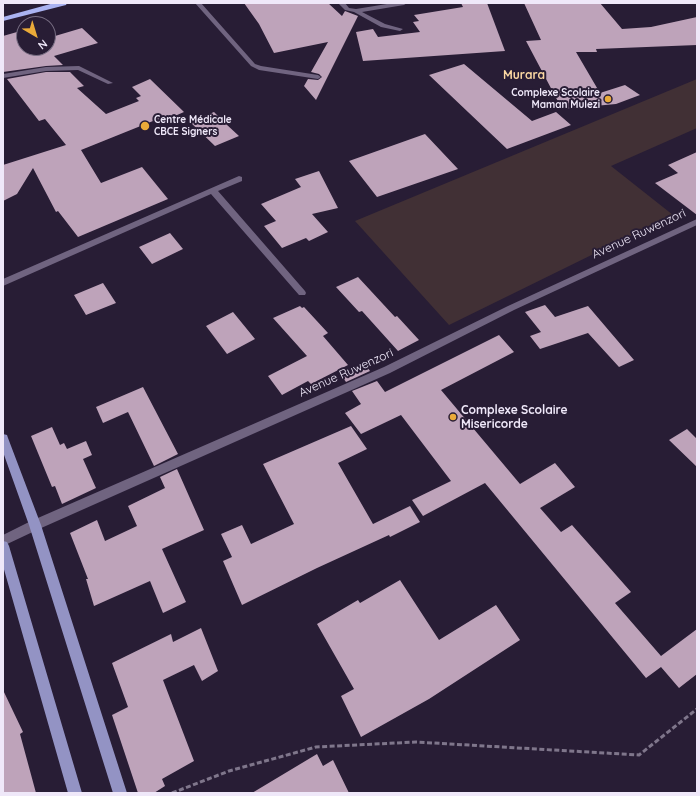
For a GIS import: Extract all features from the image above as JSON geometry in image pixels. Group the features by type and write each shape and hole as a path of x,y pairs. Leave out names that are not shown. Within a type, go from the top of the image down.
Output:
{"highway":[{"path":"3,19 63,3"}],"main road":[{"path":"3,438 35,525 120,793"},
{"path":"3,546 75,793"}],"street":[{"path":"198,3 253,65 259,68 318,77"},
{"path":"341,3 347,9 356,11 383,26 400,29"},
{"path":"356,11 404,3"},
{"path":"3,76 46,69 79,68 110,83"},
{"path":"3,282 239,178"},
{"path":"212,190 302,293"},
{"name":"Avenue Ruwenzori","path":"3,541 35,525 387,370 511,308 697,222"}],"path":[{"path":"172,793 229,771 316,746 416,742 639,755 697,709"}],"shaded area":[{"path":"697,79 697,128 611,166 673,215 449,325 355,221"}],"building":[{"path":"244,3 328,3 342,16 345,11 358,16 316,100 304,86 308,79 318,80 322,77 319,74 311,72 328,42 274,53 259,24"},
{"path":"461,3 487,3 505,51 363,61 356,32 373,29 378,37 420,32 413,22 419,21 414,15 463,7"},
{"path":"524,3 600,3 622,29 651,27 697,17 697,45 596,49 597,52 576,52 600,93 625,85 640,95 616,104 562,109 526,41 541,40"},
{"path":"82,28 98,43 56,55 56,36"},
{"path":"16,32 16,56 54,56 63,65 3,72 3,36"},
{"path":"464,64 532,121 556,112 571,125 507,149 429,75"},
{"path":"46,72 70,72 84,86 77,88 106,114 139,101 136,98 141,96 132,87 150,79 184,112 161,122 158,119 81,150 101,183 142,167 168,199 78,237 58,211 56,212 33,168 17,194 3,201 3,165 66,145 45,119 39,121 7,79"},
{"path":"214,112 239,136 215,146 190,122"},
{"path":"425,134 458,169 377,197 349,161"},
{"path":"697,152 697,215 655,183 678,173 668,165"},
{"path":"319,171 338,208 312,214 328,232 309,241 306,238 282,248 264,226 276,221 261,204 301,187 295,179"},
{"path":"170,233 183,249 152,264 139,247"},
{"path":"358,277 395,317 397,316 419,340 398,351 362,311 359,312 336,287"},
{"path":"103,283 116,303 86,315 74,295"},
{"path":"545,305 555,317 588,306 634,360 619,367 588,333 540,349 530,336 541,332 525,312"},
{"path":"300,306 302,308 304,307 328,333 323,336 348,365 311,384 308,381 282,395 268,376 307,356 273,318"},
{"path":"233,312 255,339 227,354 206,326"},
{"path":"499,335 514,352 441,390 520,484 555,463 575,487 540,508 561,532 572,525 631,592 615,603 661,656 697,629 697,674 679,688 661,667 646,678 485,483 423,516 412,500 451,481 401,415 361,434 345,413 361,404 352,391 377,381 385,392"},
{"path":"365,364 370,371 346,382 341,375"},
{"path":"143,387 178,454 154,466 128,412 103,423 96,407"},
{"path":"351,426 367,449 338,463 373,524 410,506 420,522 390,537 389,535 317,568 242,605 223,561 232,557 221,534 242,525 251,544 294,524 263,464"},
{"path":"52,427 60,445 64,443 67,449 86,441 92,455 83,459 96,488 62,504 55,486 52,487 31,436"},
{"path":"687,429 697,439 697,467 669,440"},
{"path":"177,469 204,530 162,549 186,602 163,613 150,581 94,606 86,579 88,579 70,533 97,520 105,541 137,526 128,506 165,488 160,477"},
{"path":"400,580 439,640 496,605 520,640 429,699 361,737 341,696 354,689 317,624 358,600 360,603"},
{"path":"201,628 218,671 202,681 194,665 163,680 194,761 162,779 165,786 154,793 138,793 112,715 128,707 112,663 171,634 173,642"},
{"path":"3,690 23,732 20,734 36,793 3,793"},
{"path":"317,754 323,766 333,760 349,793 252,793"}],"place":[{"name":"Complexe Scolaire Maman Mulezi","path":"608,99"},
{"name":"Centre Médicale CBCE Signers","path":"145,126"},
{"name":"Complexe Scolaire Misericorde","path":"453,417"}],"district":[{"name":"Murara","path":"524,75"}]}
